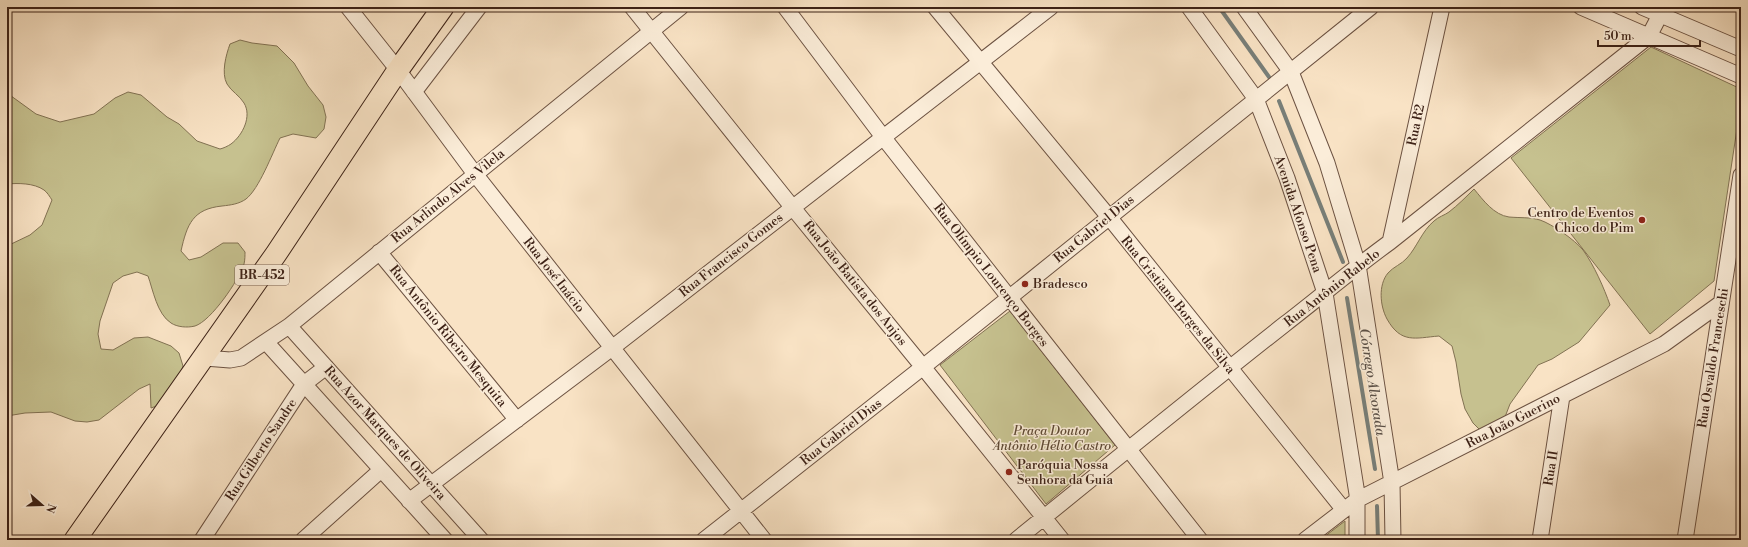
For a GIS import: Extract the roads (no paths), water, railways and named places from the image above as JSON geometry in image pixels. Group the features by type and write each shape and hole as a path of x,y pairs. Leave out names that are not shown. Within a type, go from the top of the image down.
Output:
{"highway":[{"name":"BR-452","path":"75,540 205,358 398,70 442,7"}],"street":[{"name":"Rua José Inácio","path":"348,7 398,70 475,174 764,540"},
{"path":"414,92 478,7"},
{"name":"Rua João Batista dos Anjos","path":"632,7 792,208 923,367 1062,540"},
{"name":"Rua Arlindo Alves Vilela","path":"205,358 230,360 241,358 289,326 681,7"},
{"name":"Rua Olímpio Lourenço Borges","path":"785,7 883,137 1200,540"},
{"name":"Rua Cristiano Borges da Silva","path":"935,7 1109,218 1344,510"},
{"name":"Rua Francisco Gomes","path":"409,501 612,348 1051,7"},
{"name":"Avenida Afonso Pena","path":"1189,7 1256,99 1287,178 1325,293 1357,500 1358,540"},
{"path":"1244,7 1291,72 1327,163 1358,265 1392,483 1393,540"},
{"name":"Rua Gabriel Dias","path":"704,540 923,367 1371,7"},
{"name":"Rua R2","path":"1390,242 1442,7"},
{"path":"1581,7 1741,76"},
{"path":"1642,7 1741,49"},
{"path":"1648,36 1660,15"},
{"name":"Rua Antônio Rabelo","path":"1016,540 1358,265 1390,242 1648,36"},
{"name":"Rua Osvaldo Franceschi","path":"1685,540 1741,176"},
{"name":"Rua Antônio Ribeiro Mesquita","path":"379,252 517,420"},
{"name":"Rua João Guerino","path":"1305,540 1357,500 1664,344 1721,303"},
{"name":"Rua Azor Marques de Oliveira","path":"289,326 480,540"},
{"name":"Rua Azor Marques de Oliveira","path":"266,342 445,540"},
{"name":"Rua Gilberto Sandre","path":"202,540 304,384 326,367"},
{"name":"Rua II","path":"1540,540 1562,396"},
{"path":"303,540 381,470"}],"waterway":[{"name":"Córrego Alvorada","path":"1219,7 1269,77"},
{"name":"Córrego Alvorada","path":"1279,101 1343,262"},
{"name":"Córrego Alvorada","path":"1347,298 1375,469"},
{"name":"Córrego Alvorada","path":"1377,506 1378,540"}],"place":[{"name":"Centro de Eventos Chico do Pim","path":"1642,220"},
{"name":"Bradesco","path":"1025,284"},
{"name":"Paróquia Nossa Senhora da Guia","path":"1009,472"}],"park label":[{"name":"Praça Doutor Antônio Hélio Castro","path":"1052,438"}]}
